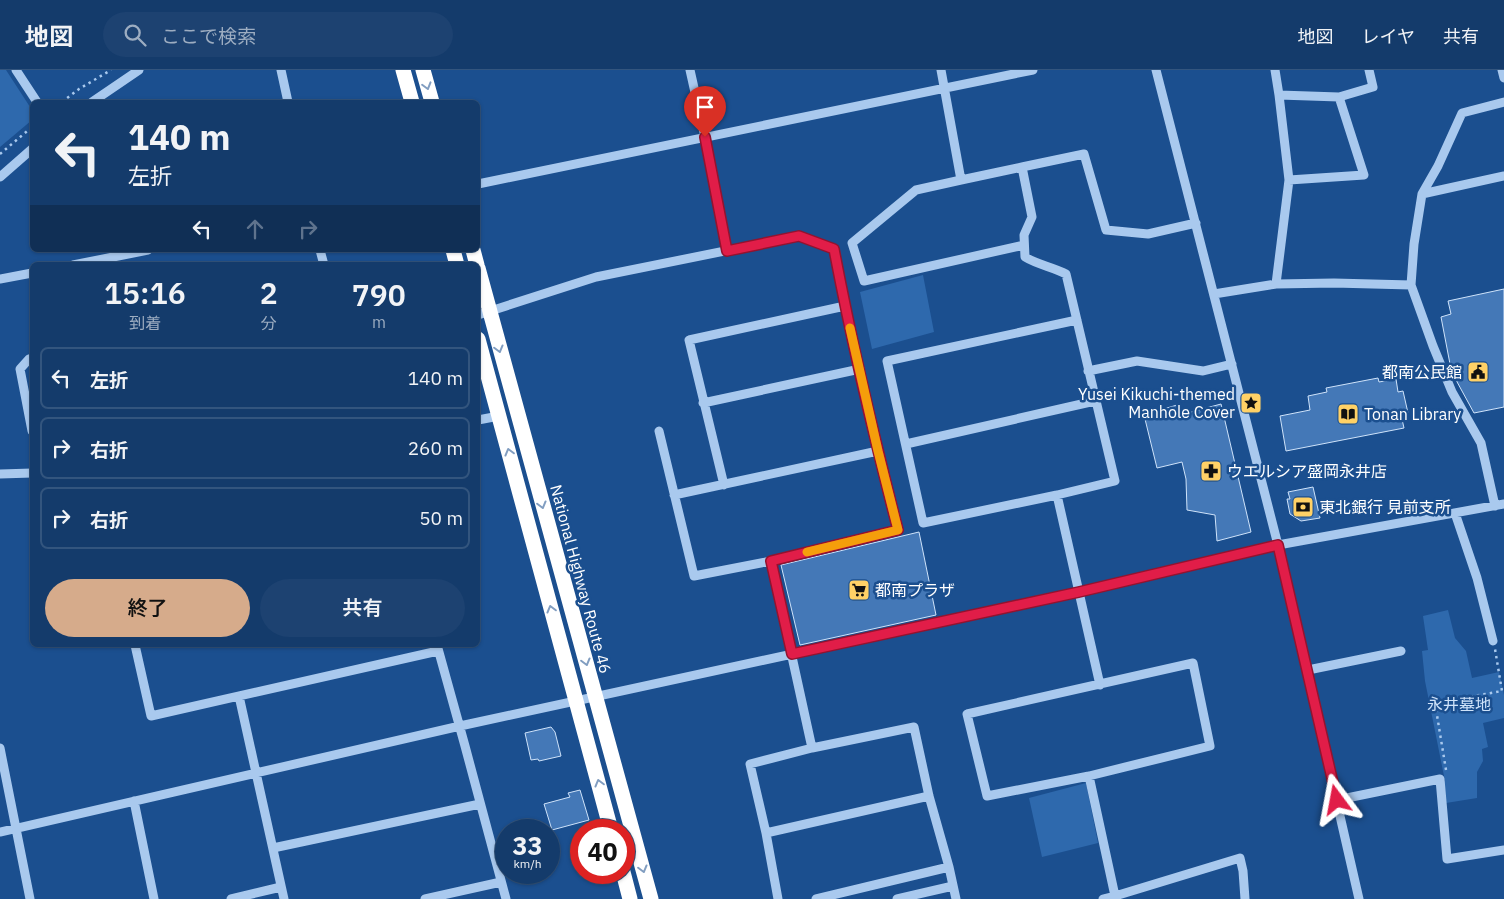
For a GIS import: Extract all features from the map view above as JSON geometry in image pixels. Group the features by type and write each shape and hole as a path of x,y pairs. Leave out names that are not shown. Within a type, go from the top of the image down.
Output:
{"highway":[{"path":"403,70 411,100"},
{"path":"423,70 431,100"},
{"name":"National Highway Route 46","path":"480,290 483,314 595,696 651,899"},
{"path":"480,345 608,819"},
{"path":"626,884 630,899"}],"street":[{"path":"16,70 36,100"},
{"path":"95,100 139,70"},
{"path":"280,70 288,100"},
{"path":"690,70 727,251"},
{"path":"941,70 961,180"},
{"path":"480,184 1033,70"},
{"path":"1156,70 1278,545 1359,899"},
{"path":"1275,70 1290,180 1276,284"},
{"path":"1279,94 1339,97 1373,87 1369,70"},
{"path":"1502,70 1504,78"},
{"path":"1290,180 1364,175 1339,97"},
{"path":"0,832 460,726 1079,592 1278,545 1500,505 1481,443 1452,392 1433,346 1412,284 1414,244 1422,194 1438,166 1462,113 1504,102"},
{"path":"0,177 30,151"},
{"path":"1024,245 864,282 852,243 916,190 1084,154 1106,230 1148,234 1196,222"},
{"path":"1022,167 1032,217 1024,235 1025,257 1035,263 1066,274 1077,320 1095,401 1115,481 924,523 887,361 1077,320"},
{"path":"1422,194 1504,176"},
{"path":"483,314 596,278 799,236 834,249 878,451 898,530 771,561 694,576 659,430"},
{"path":"89,262 138,252"},
{"path":"0,279 30,273"},
{"path":"1214,294 1276,284 1412,284"},
{"path":"724,485 689,340 845,306"},
{"path":"30,359 20,369 30,421"},
{"path":"1088,371 1137,361 1203,371 1232,364"},
{"path":"703,403 860,369"},
{"path":"906,444 1095,401"},
{"path":"480,420 499,416"},
{"path":"674,495 878,451"},
{"path":"0,474 30,473"},
{"path":"1057,495 1100,685"},
{"path":"1455,513 1477,578 1493,640"},
{"path":"771,561 812,748"},
{"path":"135,647 151,716 437,648 460,726 495,860"},
{"path":"1308,670 1401,651"},
{"path":"1193,663 1210,746 1089,776 987,796 967,714 1193,663"},
{"path":"239,696 284,899"},
{"path":"778,899 766,833 750,764 812,748 914,727 929,796 956,899"},
{"path":"0,748 30,899"},
{"path":"1089,776 1115,896"},
{"path":"1337,800 1440,779 1447,859 1504,850"},
{"path":"766,833 929,796"},
{"path":"134,802 154,899"},
{"path":"273,848 480,804"},
{"path":"1103,899 1240,858 1245,899"},
{"path":"816,899 949,867"},
{"path":"425,899 495,883"},
{"path":"502,884 506,899"},
{"path":"897,899 953,886"},
{"path":"231,899 281,887"}],"path":[{"path":"65,100 111,70"},
{"path":"0,154 30,128"},
{"path":"1440,779 1446,772 1435,703 1502,691 1493,640"}],"green space":[{"path":"0,70 6,70 30,107 30,122 0,147"},
{"path":"923,275 934,332 872,349 860,292"},
{"name":"永井墓地","path":"1448,610 1455,638 1466,651 1472,678 1499,672 1504,695 1504,718 1483,723 1488,747 1482,749 1483,761 1477,772 1477,798 1446,803 1443,782 1445,781 1425,681 1422,651 1428,650 1423,616"},
{"path":"1086,783 1098,843 1042,857 1029,798"}],"building":[{"name":"都南公民館","path":"1504,289 1504,407 1474,413 1456,380 1450,364 1441,317 1451,314 1448,301"},
{"name":"Tonan Library","path":"1378,378 1379,382 1396,379 1398,392 1403,391 1408,413 1401,415 1404,428 1286,451 1280,416 1310,410 1308,396 1327,392 1326,388"},
{"name":"ウエルシア盛岡永井店","path":"1221,404 1251,532 1217,541 1215,515 1187,510 1186,479 1182,462 1157,468 1144,415 1177,405 1180,415"},
{"name":"東北銀行 見前支所","path":"1313,487 1320,518 1301,521 1290,514 1287,499 1290,499 1288,492"},
{"name":"都南プラザ","path":"919,532 936,615 800,645 781,565"},
{"path":"551,727 555,732 561,756 539,761 538,759 531,760 525,733"},
{"path":"580,790 589,819 570,819 570,825 560,828 560,819 549,819 544,804 570,797 568,793"}],"slow traffic":[{"path":"807,552 898,530 850,328"}],"place":[{"name":"都南公民館","path":"1478,372"},
{"name":"Yusei Kikuchi-themed Manhole Cover","path":"1251,403"},
{"name":"Tonan Library","path":"1348,414"},
{"name":"ウエルシア盛岡永井店","path":"1211,471"},
{"name":"東北銀行 見前支所","path":"1303,507"},
{"name":"都南プラザ","path":"859,590"}],"route":[{"path":"705,137 727,251 799,236 834,249 878,451 898,530 771,561 792,654 1079,592 1278,545 1337,800"}]}
